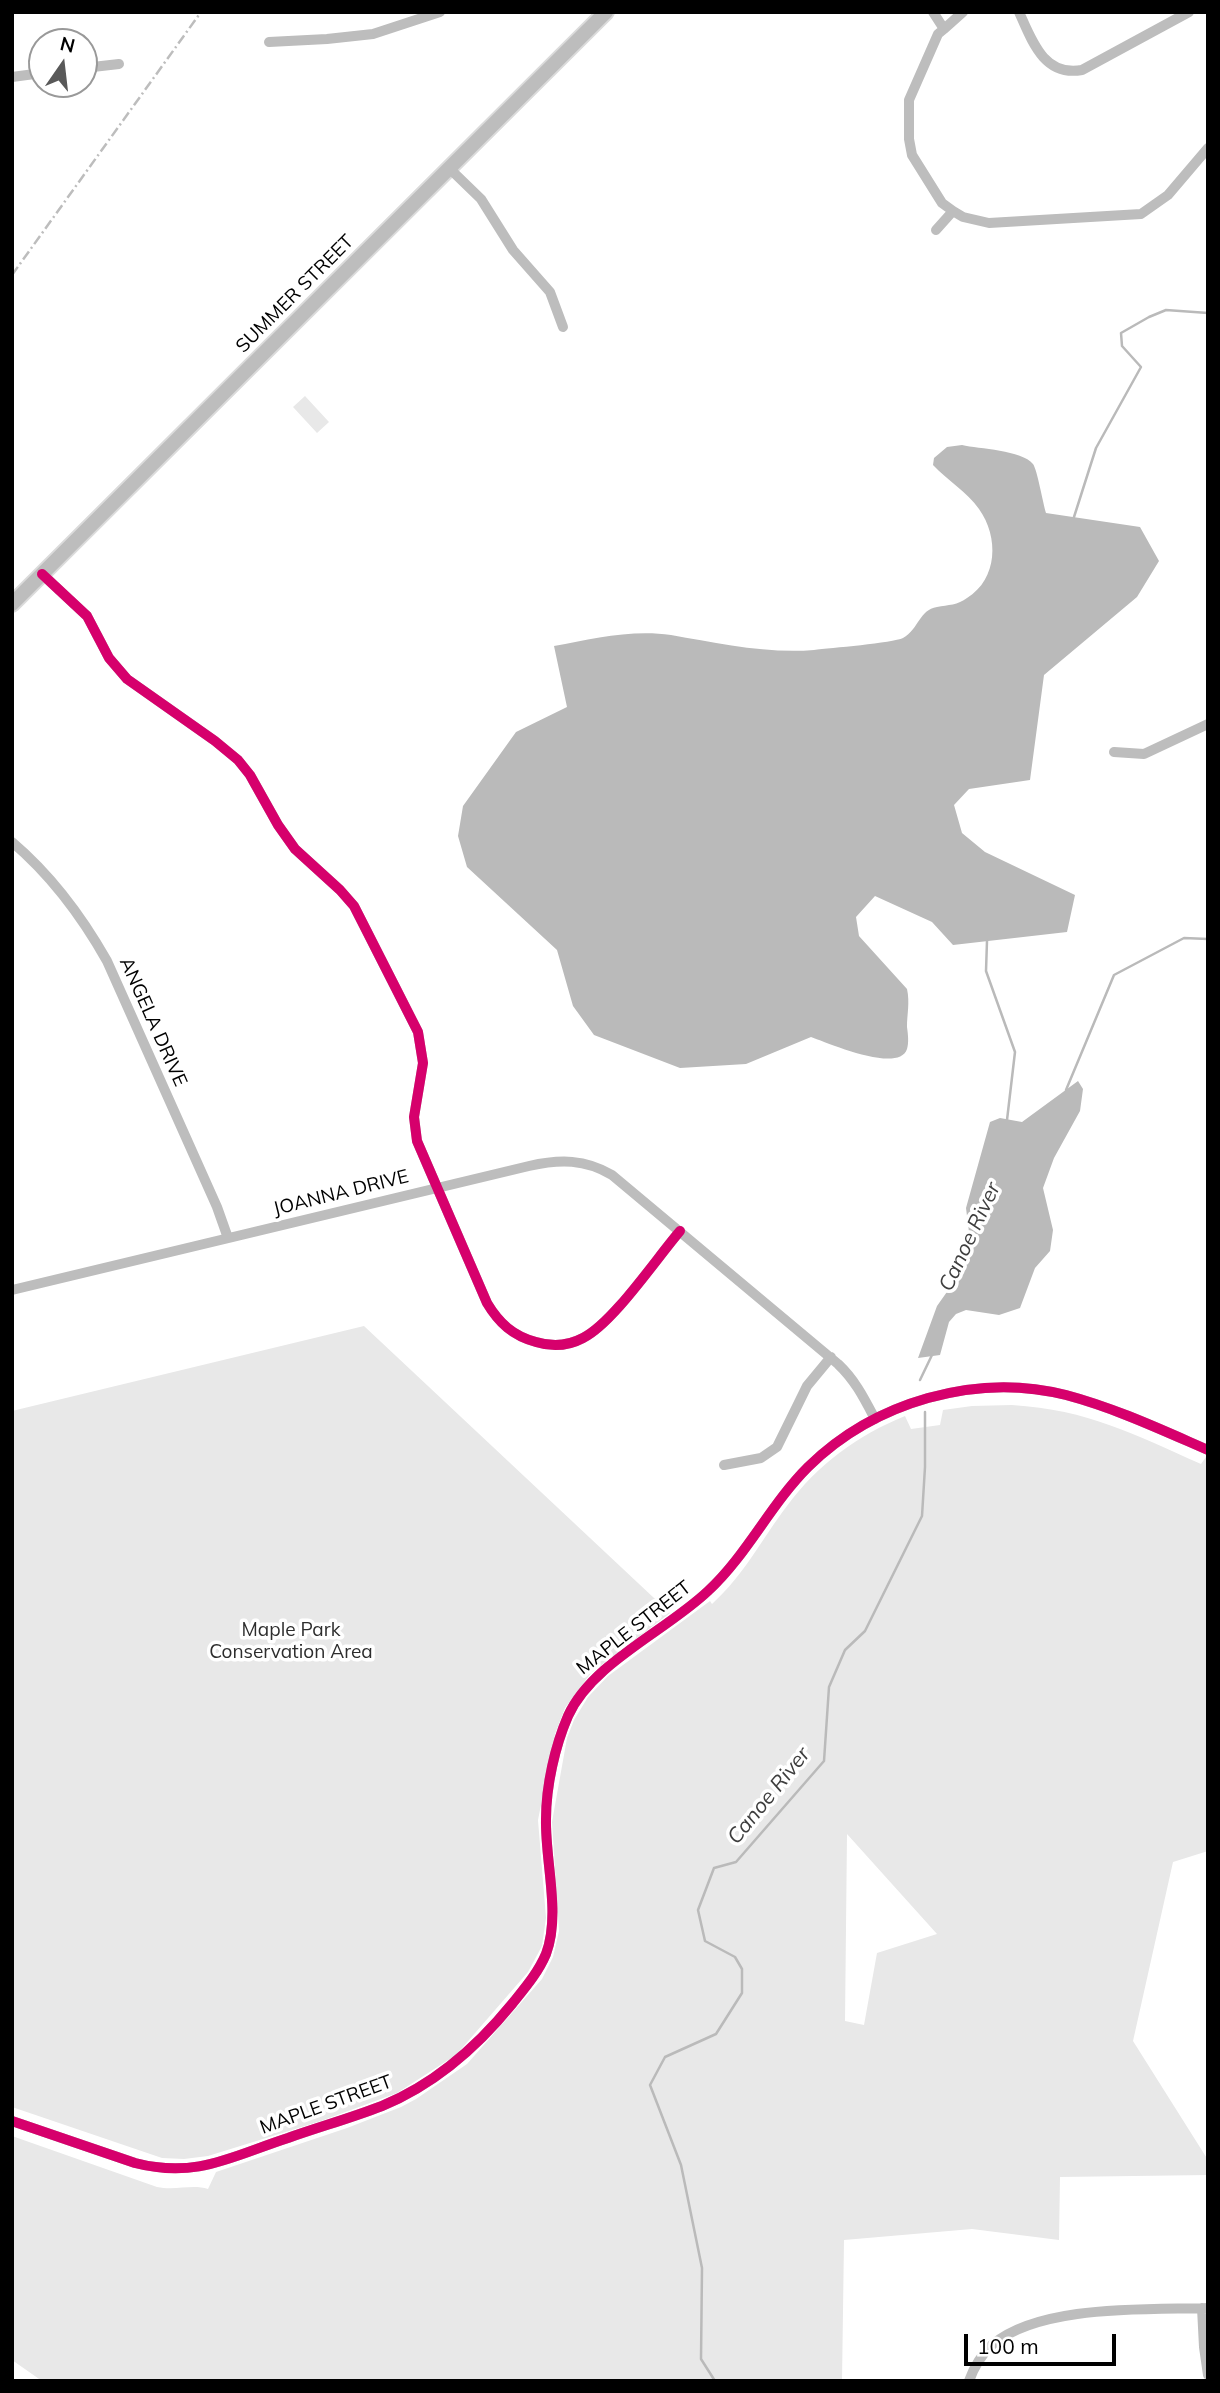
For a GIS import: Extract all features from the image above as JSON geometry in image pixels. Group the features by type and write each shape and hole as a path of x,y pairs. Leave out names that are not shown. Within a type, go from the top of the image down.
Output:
{"main road":[{"name":"SUMMER STREET","path":"12,604 606,12"}],"street":[{"path":"269,42 373,33 440,12"},
{"path":"933,12 944,29"},
{"path":"962,12 939,34 909,100 909,139 912,155 942,203 963,217 989,223 1141,214 1168,195 1208,148"},
{"path":"1019,12 1043,59 1052,66 1074,72 1189,12"},
{"path":"98,66 119,64"},
{"path":"449,168 481,199 513,250 550,292 563,327"},
{"path":"936,230 953,211"},
{"path":"42,574 87,616 109,658 127,679 238,760 295,849 340,890 357,912 418,1032 423,1063 414,1129 419,1148 484,1295 497,1318 520,1337 542,1344 570,1343 589,1335 605,1321 680,1231"},
{"path":"1114,752 1144,754 1208,724"},
{"name":"ANGELA DRIVE","path":"12,842 44,871 64,895 107,961 217,1207 228,1238"},
{"name":"JOANNA DRIVE","path":"12,1290 551,1161 577,1162 612,1175 831,1357 851,1377 875,1419"},
{"path":"724,1465 761,1458 777,1447 807,1386 831,1357"},
{"name":"MAPLE STREET","path":"12,2121 135,2164 154,2168 189,2169 233,2159 386,2104 437,2075 468,2052 526,1987 546,1954 552,1926 545,1820 549,1789 563,1731 577,1700 600,1674 709,1591 732,1568 783,1494 808,1467 831,1447 875,1419 903,1406 939,1395 980,1388 1009,1388 1068,1396 1129,1417 1208,1450"},
{"path":"969,2381 977,2363 992,2345 1028,2326 1086,2313 1205,2308 1208,2375"}],"green space":[{"path":"305,396 329,422 317,433 293,407"},
{"name":"Maple Park Conservation Area","path":"364,1326 670,1613 591,1673 565,1708 555,1734 538,1820 546,1918 542,1946 528,1972 456,2055 397,2093 321,2121 208,2156 162,2158 12,2107 12,1411"},
{"path":"1012,1405 1064,1412 1110,1425 1201,1464 1208,1458 1208,1851 1173,1862 1133,2041 1208,2160 1208,2175 1060,2177 1059,2240 972,2229 844,2240 842,2381 42,2381 12,2360 12,2136 157,2187 208,2189 216,2172 401,2107 467,2064 542,1979 553,1957 559,1931 552,1822 567,1738 588,1697 608,1676 724,1593 799,1491 811,1477 840,1453 871,1432 905,1416 911,1429 940,1425 943,1410","holes":["847,1834 937,1934 877,1953 864,2025 845,2021"]}],"water":[{"path":"962,445 1010,453 1027,459 1035,467 1046,513 1140,527 1159,561 1137,597 1044,675 1030,780 969,789 954,805 962,833 985,852 1075,895 1067,932 953,945 932,922 875,896 856,917 859,936 907,989 908,994 907,1049 901,1056 891,1059 862,1055 811,1037 746,1064 680,1068 594,1035 573,1006 557,950 467,867 458,836 463,806 516,732 567,707 554,646 642,633 760,649 796,651 903,638 913,630 926,612 967,598 985,580 990,569 990,532 979,509 933,465 934,458 947,447"},
{"path":"1078,1081 1083,1089 1080,1111 1054,1158 1043,1188 1053,1230 1050,1251 1035,1268 1020,1308 999,1315 966,1310 956,1314 949,1322 940,1355 918,1358 937,1306 949,1289 968,1249 966,1208 990,1122 1000,1118 1022,1122"}],"waterway":[{"name":"Canoe River","path":"1074,517 1096,448 1141,367 1122,346 1121,333 1166,310 1208,313"},
{"path":"1066,1090 1114,975 1184,938 1208,939"},
{"name":"Canoe River","path":"987,941 986,971 1015,1052 1007,1120"},
{"name":"Canoe River","path":"920,1380 932,1355"},
{"name":"Canoe River","path":"715,2381 701,2359 702,2268 681,2165 650,2085 665,2057 716,2034 742,1993 742,1969 735,1957 705,1941 698,1910 714,1868 736,1862 824,1761 829,1687 845,1650 865,1631 922,1516 925,1412"}],"railway":[{"path":"12,275 201,12"}],"cycle path":[{"path":"42,574 87,616 109,658 127,679 238,760 295,849 354,906 418,1032 423,1063 414,1117 417,1141 487,1303 496,1317 520,1336 542,1344 577,1341 595,1330 621,1305 680,1231"},
{"path":"12,2121 135,2163 157,2167 196,2167 231,2158 382,2106 419,2087 469,2050 512,2004 535,1974 546,1954 552,1922 546,1836 548,1793 559,1740 579,1697 612,1664 708,1591 735,1562 782,1497 808,1467 834,1444 864,1425 928,1398 997,1387 1032,1389 1066,1395 1102,1406 1208,1450"}]}
